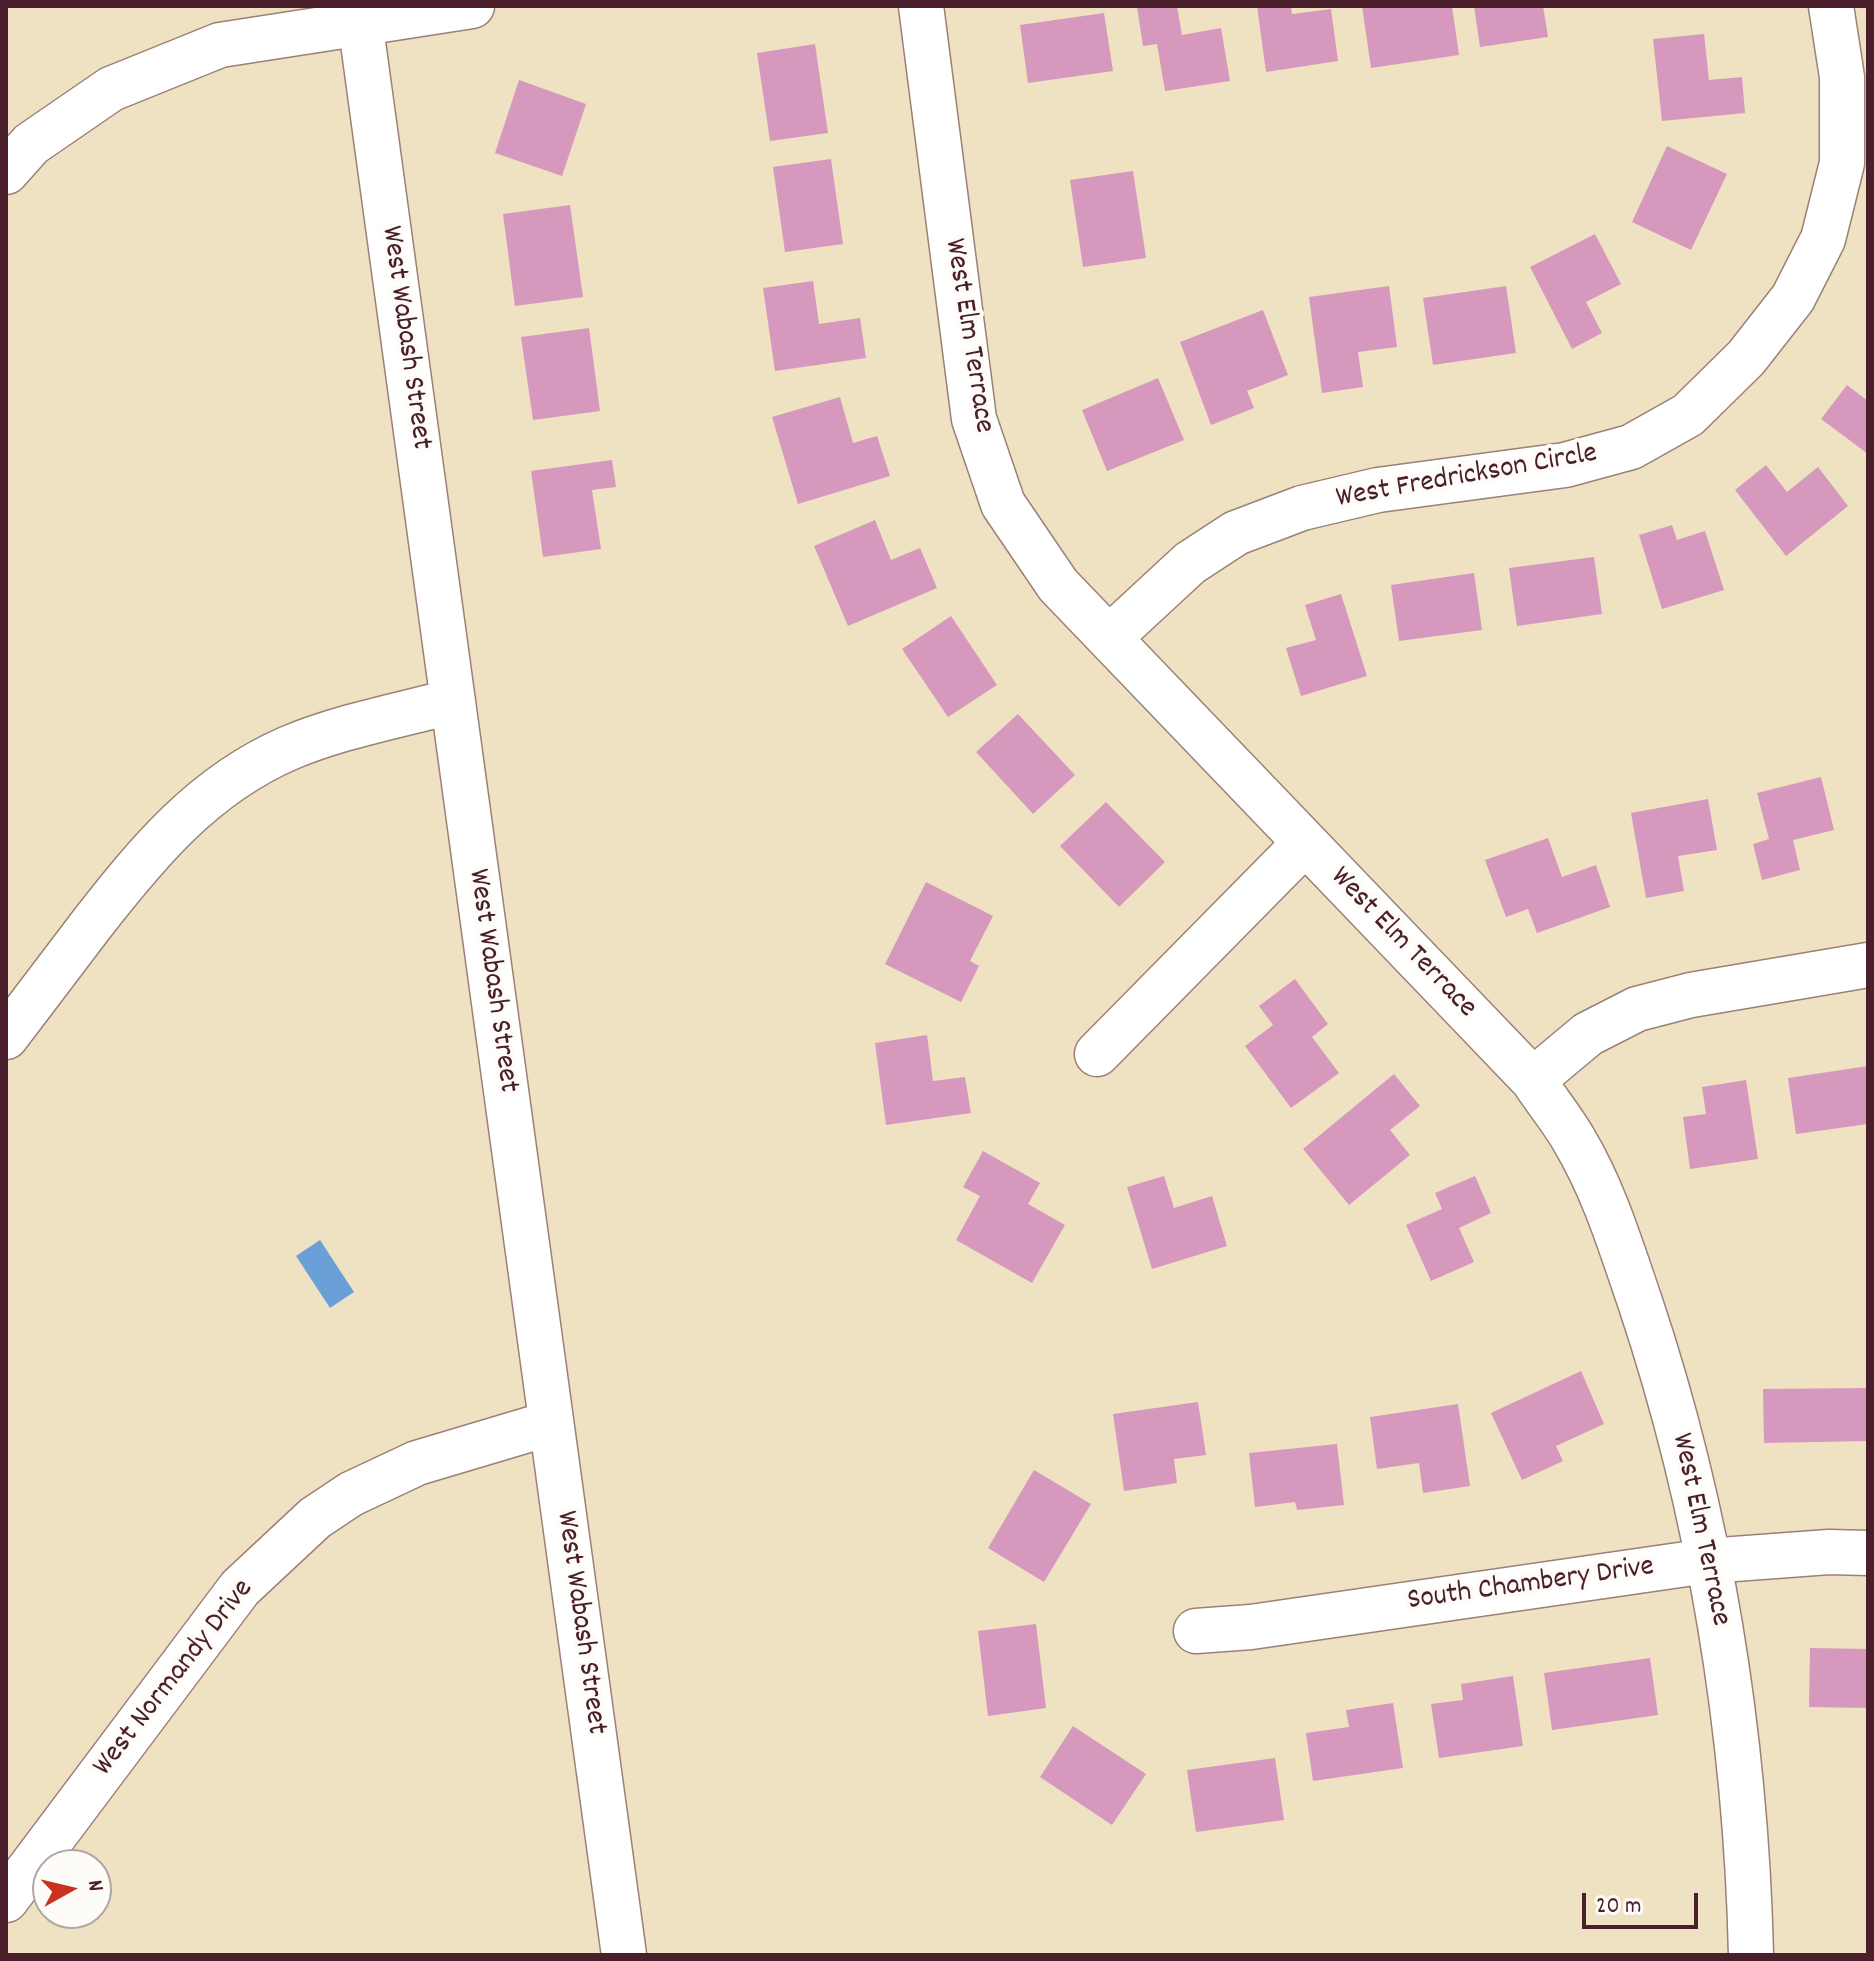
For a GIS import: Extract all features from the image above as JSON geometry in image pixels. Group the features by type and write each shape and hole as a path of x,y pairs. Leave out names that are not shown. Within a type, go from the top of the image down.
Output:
{"street":[{"path":"6,172 31,144 111,89 220,45 359,15 472,6"},
{"name":"West Elm Terrace","path":"921,6 974,419 1003,504 1058,585 1533,1080 1574,1140 1612,1219 1664,1374 1707,1561 1734,1728 1749,1881 1751,1955"},
{"name":"West Fredrickson Circle","path":"1109,638 1190,563 1236,533 1302,508 1378,490 1578,461 1631,447 1688,415 1746,358 1793,298 1823,239 1842,163 1842,77 1831,6"},
{"name":"West Wabash Street","path":"359,15 624,1955"},
{"path":"6,1037 127,878 196,805 227,782 285,750 321,735 453,701"},
{"path":"1097,1054 1305,843"},
{"path":"1533,1080 1588,1034 1637,1009 1691,995 1868,965"},
{"name":"West Normandy Drive","path":"6,1900 240,1588 315,1518 351,1494 417,1463 551,1423"},
{"name":"South Chambery Drive","path":"1196,1631 1251,1627 1707,1561 1829,1552 1868,1553"}],"water":[{"path":"320,1240 354,1292 330,1308 296,1256"}],"building":[{"path":"1177,6 1182,35 1221,28 1230,81 1165,91 1157,44 1143,46 1137,7"},
{"path":"1257,6 1291,6 1292,14 1331,9 1338,61 1266,72"},
{"path":"1362,6 1452,6 1459,55 1371,68"},
{"path":"1474,6 1543,6 1548,37 1480,47"},
{"path":"1104,13 1113,71 1028,83 1020,25"},
{"path":"1704,34 1709,80 1742,77 1745,113 1662,121 1653,39"},
{"path":"815,44 828,133 770,141 757,53"},
{"path":"519,80 586,104 562,176 495,153"},
{"path":"1667,146 1727,174 1691,250 1632,222"},
{"path":"831,159 843,244 785,252 773,167"},
{"path":"1133,171 1146,258 1083,267 1070,180"},
{"path":"570,205 583,297 515,306 503,214"},
{"path":"1595,234 1621,284 1586,302 1602,333 1572,349 1530,267"},
{"path":"813,281 819,324 860,318 866,358 775,371 763,288"},
{"path":"1389,286 1397,347 1358,352 1363,387 1322,393 1309,297"},
{"path":"1506,286 1516,353 1433,365 1423,298"},
{"path":"1263,310 1288,375 1247,391 1254,408 1211,425 1180,342"},
{"path":"589,328 600,411 533,420 521,337"},
{"path":"1158,378 1184,440 1107,471 1082,410"},
{"path":"1847,385 1868,401 1868,454 1821,419"},
{"path":"840,397 853,443 877,436 890,476 798,504 772,417"},
{"path":"612,460 616,487 592,490 601,549 543,557 531,471"},
{"path":"1766,465 1787,492 1818,467 1848,506 1786,556 1735,490"},
{"path":"875,520 891,560 920,548 937,588 848,626 814,546"},
{"path":"1672,525 1677,540 1705,531 1724,590 1662,609 1639,535"},
{"path":"1594,557 1602,614 1517,626 1509,568"},
{"path":"1474,573 1482,630 1399,641 1391,585"},
{"path":"1341,594 1367,676 1301,696 1286,648 1316,640 1305,605"},
{"path":"951,616 997,685 948,717 902,649"},
{"path":"1018,714 1075,775 1033,814 976,752"},
{"path":"1821,777 1834,830 1793,840 1800,870 1762,880 1753,844 1769,839 1757,793"},
{"path":"1708,799 1717,850 1678,856 1684,891 1646,898 1631,813"},
{"path":"1106,802 1165,862 1119,907 1060,846"},
{"path":"1548,838 1562,877 1596,865 1610,907 1537,933 1528,909 1506,917 1485,860"},
{"path":"926,882 993,916 970,961 979,966 961,1002 885,964"},
{"path":"1295,979 1328,1024 1312,1037 1339,1073 1291,1108 1245,1046 1273,1025 1259,1006"},
{"path":"927,1035 933,1081 965,1077 971,1113 886,1125 875,1043"},
{"path":"1868,1066 1868,1124 1796,1134 1788,1078"},
{"path":"1394,1074 1420,1106 1390,1130 1410,1155 1349,1205 1303,1149"},
{"path":"1746,1080 1758,1159 1690,1169 1683,1117 1706,1114 1702,1087"},
{"path":"983,1151 1040,1183 1028,1204 1065,1225 1032,1283 956,1240 980,1196 963,1187"},
{"path":"1164,1176 1174,1208 1212,1196 1227,1246 1152,1269 1127,1187"},
{"path":"1475,1176 1491,1213 1459,1228 1474,1262 1431,1281 1406,1225 1442,1209 1435,1193"},
{"path":"1581,1371 1604,1424 1556,1446 1563,1461 1522,1480 1491,1413"},
{"path":"1868,1388 1868,1441 1764,1443 1763,1389"},
{"path":"1198,1402 1206,1455 1174,1459 1177,1483 1124,1491 1113,1414"},
{"path":"1458,1404 1470,1486 1423,1493 1419,1463 1377,1469 1370,1417"},
{"path":"1337,1444 1344,1505 1297,1510 1295,1502 1255,1507 1249,1453"},
{"path":"1034,1470 1091,1504 1044,1582 988,1548"},
{"path":"1036,1624 1046,1708 988,1716 978,1631"},
{"path":"1810,1648 1868,1649 1868,1708 1809,1707"},
{"path":"1650,1658 1658,1715 1552,1730 1544,1673"},
{"path":"1513,1676 1523,1746 1439,1758 1431,1704 1463,1700 1461,1684"},
{"path":"1393,1703 1403,1768 1313,1781 1306,1733 1349,1727 1346,1710"},
{"path":"1073,1726 1146,1774 1112,1825 1040,1777"},
{"path":"1275,1758 1284,1820 1196,1832 1187,1770"}]}
